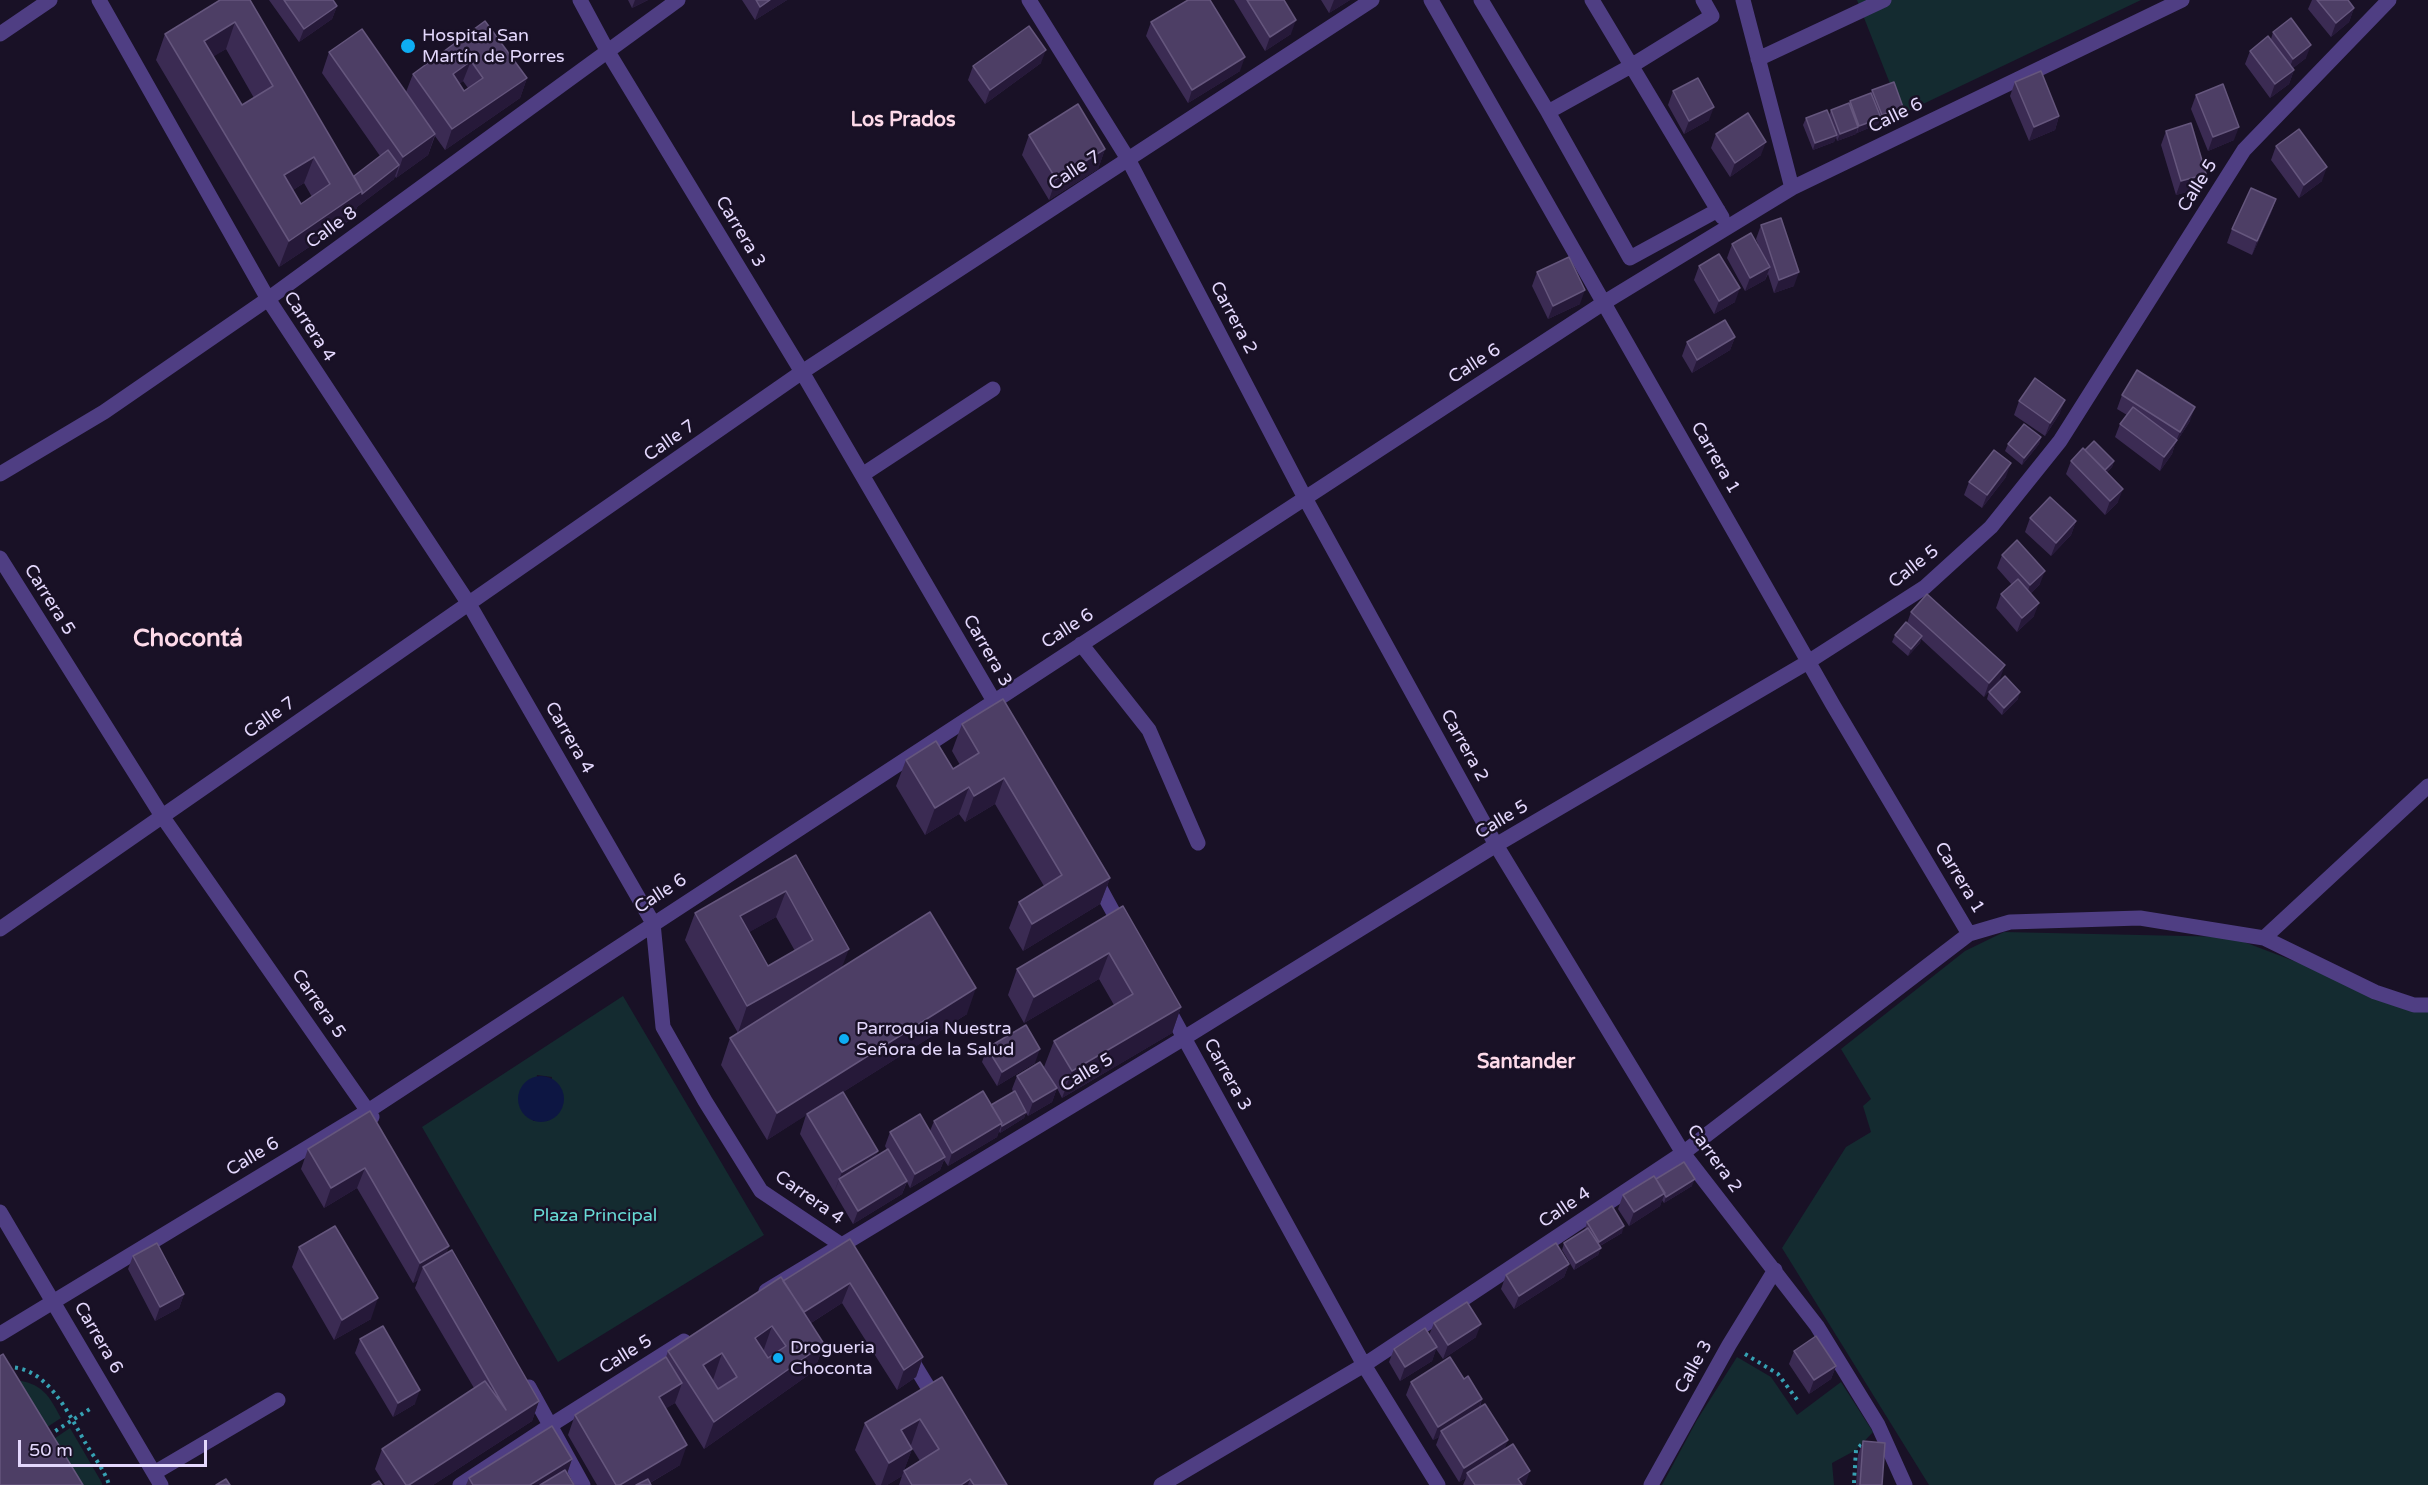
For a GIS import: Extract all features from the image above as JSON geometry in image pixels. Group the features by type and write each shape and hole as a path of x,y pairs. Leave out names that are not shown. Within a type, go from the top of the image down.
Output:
{"street":[{"path":"0,34 50,0"},
{"name":"Carrera 4","path":"99,0 268,299 469,604 653,923 663,1027 705,1101 761,1191 840,1244 853,1264"},
{"name":"Carrera 3","path":"579,0 608,52 802,372 1005,721"},
{"name":"Calle 8","path":"0,474 104,412 268,299 678,0"},
{"name":"Carrera 2","path":"1029,0 1128,159 1305,498 1496,845 1683,1153 1816,1326 1878,1425 1905,1485"},
{"name":"Calle 7","path":"0,929 802,372 1372,0"},
{"name":"Carrera 1","path":"1431,0 1808,662 1969,934"},
{"path":"1481,0 1548,112 1630,258 1718,210"},
{"path":"1592,0 1728,227"},
{"path":"1548,112 1631,66 1712,16 1703,0"},
{"path":"1743,0 1792,188"},
{"path":"1758,59 1884,0"},
{"name":"Calle 5","path":"750,1300 1184,1038 1496,845 1808,662 1925,587 1991,527 2060,441 2244,150 2390,0"},
{"name":"Calle 6","path":"0,1334 368,1111 1605,302 1792,188 2174,2"},
{"path":"862,475 993,389"},
{"name":"Carrera 5","path":"0,558 162,816 380,1131"},
{"path":"1081,644 1149,730 1198,843"},
{"path":"2264,938 2428,786"},
{"path":"1086,864 1132,946"},
{"path":"1969,934 2010,922 2140,918 2264,938 2375,992 2414,1005 2428,1005"},
{"name":"Calle 4","path":"1161,1485 1364,1365 1683,1153 1969,934"},
{"name":"Carrera 3","path":"1161,997 1364,1365 1438,1485"},
{"name":"Carrera 6","path":"0,1212 158,1479"},
{"name":"Calle 3","path":"1651,1485 1729,1345 1775,1270"},
{"name":"Calle 5","path":"460,1485 700,1331"},
{"path":"902,1344 945,1415"},
{"path":"521,1374 583,1485"},
{"path":"158,1479 278,1400"}],"path":[{"path":"1729,1345 1778,1374 1798,1401"},
{"path":"0,1368 24,1371 42,1380 56,1393 109,1485"},
{"path":"43,1439 93,1407"},
{"path":"1854,1483 1856,1450 1878,1425"}],"green space":[{"path":"1857,0 2141,0 1902,114"},
{"path":"2004,932 2231,937 2378,993 2428,1006 2428,1485 1929,1485 1782,1248 1846,1147 1871,1132 1863,1106 1871,1099 1841,1049 1965,951"},
{"name":"Plaza Principal","path":"623,996 764,1235 558,1362 422,1127","holes":["537,1075 552,1077 548,1121 533,1121"]},
{"path":"1737,1357 1771,1377 1797,1415 1841,1382 1873,1432 1856,1450 1832,1463 1834,1485 1662,1485 1697,1420"},
{"path":"8,1379 28,1383 41,1390 47,1395 61,1418 29,1439"},
{"path":"70,1428 102,1485 57,1485 36,1451"}],"shaded area":[{"path":"546,1076 558,1082 563,1090 563,1108 558,1116 550,1121 536,1122 528,1119 521,1112 518,1094 521,1086 528,1079"}],"building":[{"path":"220,0 250,0 362,191 289,241 165,34","holes":["235,22 273,86 242,105 204,41","314,157 330,184 301,204 284,175"]},
{"path":"284,0 333,0 337,6 304,29"},
{"path":"756,0 770,0 760,7"},
{"path":"1188,0 1210,0 1245,57 1192,90 1151,22"},
{"path":"1247,0 1284,0 1296,20 1270,37"},
{"path":"2317,0 2348,0 2354,8 2336,23"},
{"path":"2291,18 2311,45 2293,59 2273,32"},
{"path":"485,21 527,78 452,129 413,74","holes":["471,61 483,78 464,91 453,74"]},
{"path":"1029,26 1046,50 990,90 973,66"},
{"path":"362,29 435,134 403,157 329,52"},
{"path":"2268,36 2294,70 2275,84 2250,51"},
{"path":"2041,71 2059,116 2034,127 2015,82"},
{"path":"1698,78 1714,107 1689,121 1673,91"},
{"path":"1894,82 1903,107 1882,115 1872,90"},
{"path":"2223,84 2239,127 2213,137 2196,95"},
{"path":"1871,93 1881,118 1859,126 1850,101"},
{"path":"1849,103 1858,127 1840,134 1831,110"},
{"path":"1078,104 1105,149 1056,179 1029,135"},
{"path":"1827,110 1837,135 1815,143 1806,118"},
{"path":"1748,113 1766,142 1735,163 1716,134"},
{"path":"2191,123 2206,174 2181,181 2166,131"},
{"path":"2299,129 2327,167 2304,185 2276,146"},
{"path":"388,150 399,165 362,194 354,176"},
{"path":"2251,188 2276,199 2257,241 2232,229"},
{"path":"1781,218 1799,272 1779,280 1761,225"},
{"path":"1751,233 1770,267 1750,278 1732,244"},
{"path":"1719,254 1740,288 1719,301 1699,266"},
{"path":"1569,257 1585,290 1553,306 1537,272"},
{"path":"1725,320 1735,337 1697,360 1687,342"},
{"path":"2137,370 2195,407 2180,432 2122,395"},
{"path":"2035,378 2065,400 2050,423 2019,401"},
{"path":"2133,407 2177,440 2164,457 2120,424"},
{"path":"2024,424 2041,437 2024,458 2008,444"},
{"path":"2094,441 2114,461 2105,470 2085,450"},
{"path":"2083,448 2123,489 2110,501 2071,461"},
{"path":"1994,450 2011,463 1987,495 1969,482"},
{"path":"2050,497 2076,521 2056,543 2030,518"},
{"path":"2017,540 2045,571 2030,585 2002,555"},
{"path":"2018,579 2039,603 2022,618 2001,594"},
{"path":"1927,594 2005,665 1989,683 1911,612"},
{"path":"1906,622 1922,636 1911,649 1895,635"},
{"path":"2005,676 2020,692 2004,708 1989,692"},
{"path":"1003,699 1110,878 1032,924 1019,902 1062,875 1004,778 974,796 969,787 935,808 906,760 936,741 953,769 979,753 962,724"},
{"path":"796,855 849,949 747,1006 695,913","holes":["786,891 813,940 768,966 740,916"]},
{"path":"1123,906 1181,1007 1072,1071 1054,1041 1133,994 1109,953 1034,997 1017,969"},
{"name":"Parroquia Nuestra Señora de la Salud","path":"930,912 976,988 777,1113 730,1038"},
{"path":"1026,1025 1040,1049 1002,1072 987,1048"},
{"path":"1040,1062 1057,1088 1033,1102 1017,1076"},
{"path":"983,1091 1002,1123 952,1153 934,1121"},
{"path":"1015,1091 1026,1112 1002,1126 991,1105"},
{"path":"843,1092 878,1151 842,1172 807,1114"},
{"path":"370,1111 449,1246 420,1263 365,1168 331,1188 308,1149"},
{"path":"920,1114 945,1157 915,1174 890,1132"},
{"path":"888,1149 907,1181 858,1211 839,1179"},
{"path":"1684,1162 1695,1179 1666,1197 1656,1179"},
{"path":"1654,1176 1665,1193 1634,1212 1623,1195"},
{"path":"1612,1206 1624,1226 1599,1242 1587,1222"},
{"path":"335,1226 378,1298 342,1320 299,1247"},
{"path":"1588,1228 1601,1248 1576,1263 1564,1243"},
{"path":"850,1239 923,1357 904,1370 850,1283 804,1312 783,1281"},
{"path":"157,1243 184,1294 160,1307 133,1256"},
{"path":"1556,1243 1569,1264 1519,1296 1506,1275"},
{"path":"452,1250 539,1401 406,1485 382,1449 485,1381 506,1410 423,1267"},
{"path":"781,1277 824,1344 714,1422 668,1351","holes":["772,1326 786,1346 768,1358 755,1338","722,1353 737,1377 718,1389 703,1365"]},
{"path":"1467,1302 1481,1324 1448,1345 1434,1323"},
{"path":"383,1326 420,1390 398,1403 360,1339"},
{"path":"1425,1328 1437,1347 1405,1367 1394,1349"},
{"path":"1816,1336 1836,1366 1814,1380 1794,1351"},
{"path":"3,1354 83,1485 0,1485 0,1356"},
{"path":"666,1357 682,1383 659,1397 687,1445 620,1485 616,1485 575,1415"},
{"path":"1450,1357 1464,1379 1468,1376 1482,1399 1438,1427 1411,1382"},
{"path":"942,1377 1007,1485 974,1485 970,1479 961,1485 912,1485 904,1471 939,1449 920,1419 901,1430 912,1449 889,1463 865,1423"},
{"path":"1485,1404 1508,1440 1464,1468 1441,1431"},
{"path":"552,1426 572,1459 530,1485 473,1485 469,1478"},
{"path":"1863,1441 1885,1443 1882,1485 1860,1485"},
{"path":"1513,1444 1530,1471 1518,1479 1522,1485 1475,1485 1467,1473"},
{"path":"565,1470 574,1485 540,1485"},
{"path":"226,1479 230,1485 216,1485"},
{"path":"648,1479 651,1485 636,1485"}],"place":[{"name":"Hospital San Martín de Porres","path":"408,46"},
{"name":"Parroquia Nuestra Señora de la Salud","path":"844,1039"},
{"name":"Drogueria Choconta","path":"778,1358"}],"district":[{"name":"Los Prados","path":"903,121"},
{"name":"Chocontá","path":"188,640"},
{"name":"Santander","path":"1526,1063"}]}
